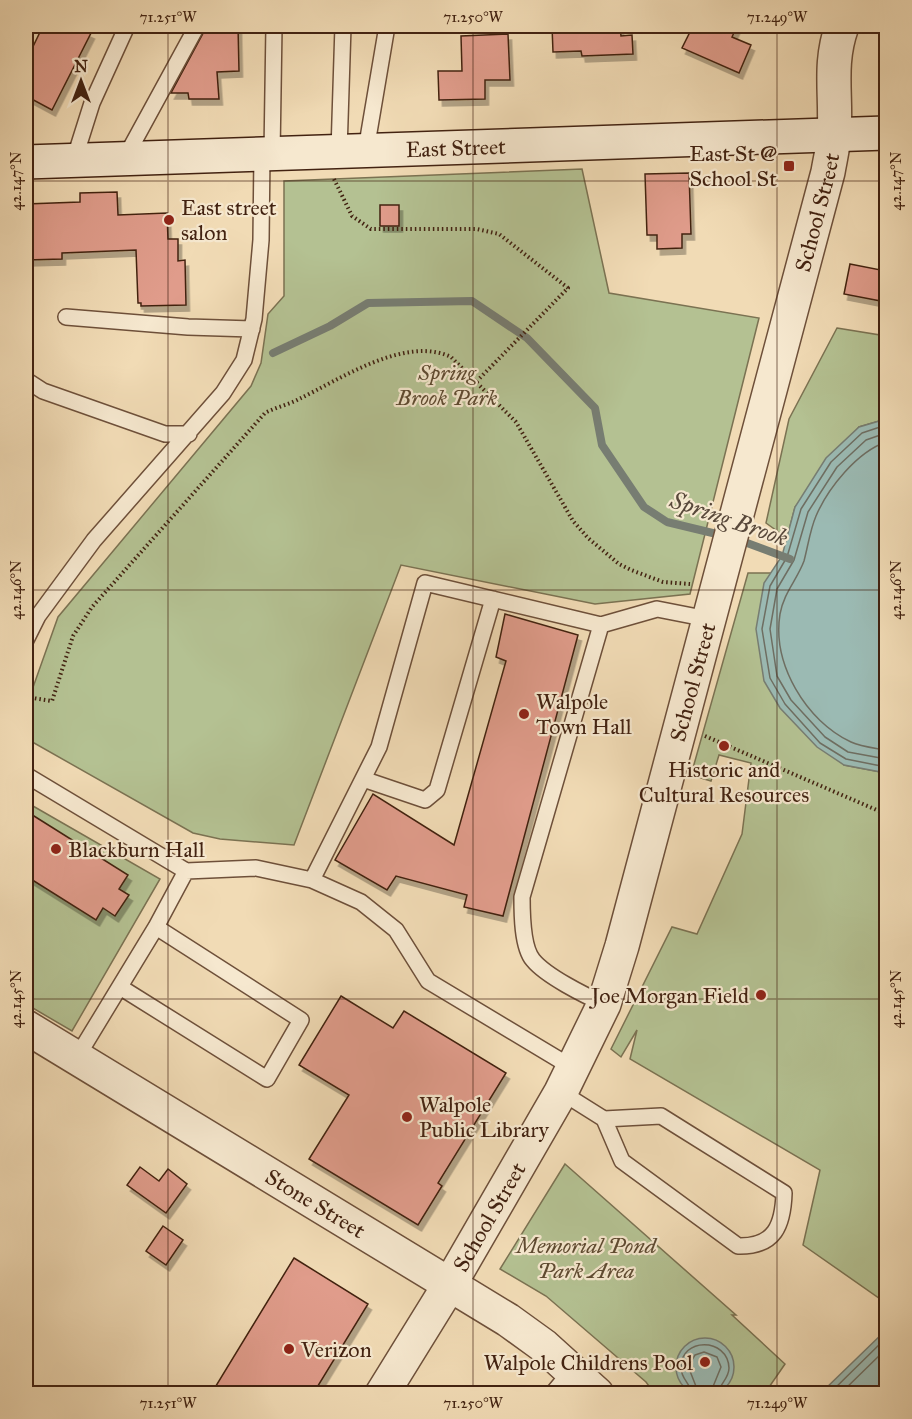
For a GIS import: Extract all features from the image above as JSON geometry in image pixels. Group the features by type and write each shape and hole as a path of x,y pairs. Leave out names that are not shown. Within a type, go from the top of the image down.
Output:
{"street":[{"name":"School Street","path":"386,1392 567,1080 604,1004 622,946 708,619 708,580 733,521 828,172 834,135 832,76 837,41 842,26"},
{"name":"East Street","path":"26,162 267,154 346,159 886,133"},
{"name":"Stone Street","path":"26,1027 508,1320 562,1382 597,1394"}],"lane":[{"path":"74,160 92,103 127,26"},
{"path":"126,158 197,26"},
{"path":"26,640 38,616 94,540 138,487 189,434 223,393 244,360 252,329 261,240 274,26"},
{"path":"343,26 346,159"},
{"path":"346,159 387,26"},
{"path":"66,317 188,327 252,329"},
{"path":"26,380 43,392 165,434 189,434"},
{"path":"312,880 380,747 425,583 600,625 657,609 708,619"},
{"path":"363,778 425,800 437,790 493,599"},
{"path":"600,625 522,897 522,924 532,959 575,990 604,1004"},
{"path":"26,776 186,871 255,868 312,880 361,902 396,930 428,981 567,1080 604,1119 622,1161 738,1246 756,1246 772,1234 783,1219 784,1193 661,1116 604,1119"},
{"path":"77,1057 156,927 186,871"},
{"path":"120,987 267,1079 301,1020 156,927"}],"path":[{"path":"346,159 340,195 352,216 371,230 477,229 499,234 568,288 476,382"},
{"path":"26,697 52,701 72,636 92,608 265,413 299,400 352,370 401,355 439,351 451,357 516,422 573,521 588,538 619,564 648,577 673,584 708,580"},
{"path":"680,725 886,814"}],"green space":[{"name":"Spring Brook Park","path":"582,169 609,293 759,318 690,594 595,604 401,565 294,845 220,839 193,833 27,739 26,707 58,617 251,386 261,363 268,314 284,296 284,181"},
{"path":"837,328 886,336 886,419 859,427 795,507 787,538 766,523 789,419"},
{"path":"748,573 771,573 844,765 886,773 886,1303 803,1245 820,1170 630,1059 637,1030 621,1057 611,1049 672,927 697,934 742,834 751,763 719,755 711,781 691,775"},
{"path":"26,802 160,879 72,1031 26,1004"},
{"name":"Memorial Pond Park Area","path":"565,1164 736,1315 732,1315 785,1364 765,1393 654,1393 646,1382 546,1296 500,1269"}],"water":[{"path":"886,419 886,773 844,765 817,747 780,708 764,681 756,629 764,583 782,556 795,507 826,458 859,427"},
{"path":"886,1330 886,1393 821,1393"},
{"name":"Walpole Childrens Pool","path":"699,1338 711,1338 721,1342 730,1351 734,1373 726,1388 711,1396 699,1396 689,1392 680,1383 676,1373 676,1361 680,1351 689,1342"}],"building":[{"path":"43,26 76,26 91,33 52,110 26,96 26,61"},
{"path":"207,26 238,26 239,71 217,72 219,99 189,99 188,93 171,93"},
{"path":"552,26 620,26 621,36 632,35 633,54 582,56 581,51 553,52"},
{"path":"693,26 737,26 732,37 751,45 739,73 682,48"},
{"path":"508,34 510,80 485,80 485,99 439,100 438,71 462,71 461,36"},
{"path":"689,173 691,234 682,234 682,248 657,249 657,235 647,235 645,174"},
{"path":"117,192 118,215 167,213 168,239 178,239 178,261 185,260 186,305 141,306 141,303 138,303 136,250 62,253 62,259 26,260 26,204 80,202 80,193"},
{"path":"380,205 399,205 399,226 380,226"},
{"path":"850,264 886,271 886,302 844,294"},
{"name":"Walpole Town Hall","path":"505,614 578,635 503,916 464,907 467,895 396,876 387,890 335,860 373,794 454,845 506,661 496,657"},
{"name":"Blackburn Hall","path":"26,811 128,875 119,889 129,895 115,916 103,908 96,920 26,876"},
{"name":"Walpole Public Library","path":"341,996 393,1028 404,1011 506,1073 438,1183 442,1186 418,1225 309,1159 349,1095 299,1065"},
{"path":"140,1167 159,1181 168,1169 187,1184 166,1213 127,1185"},
{"path":"163,1226 183,1240 166,1265 146,1251"},
{"name":"Verizon","path":"294,1258 368,1304 313,1394 211,1394"}],"waterway":[{"name":"Spring Brook","path":"273,353 330,326 368,303 472,301 527,338 595,408 602,445 644,507 667,522 725,536"},
{"name":"Spring Brook","path":"739,540 790,559"}],"place":[{"name":"East St @ School St","path":"789,166"},
{"name":"East street salon","path":"169,220"},
{"name":"Walpole Town Hall","path":"524,714"},
{"name":"Historic and Cultural Resources","path":"724,746"},
{"name":"Blackburn Hall","path":"56,849"},
{"name":"Joe Morgan Field","path":"761,995"},
{"name":"Walpole Public Library","path":"407,1117"},
{"name":"Verizon","path":"289,1349"},
{"name":"Walpole Childrens Pool","path":"705,1362"}]}
